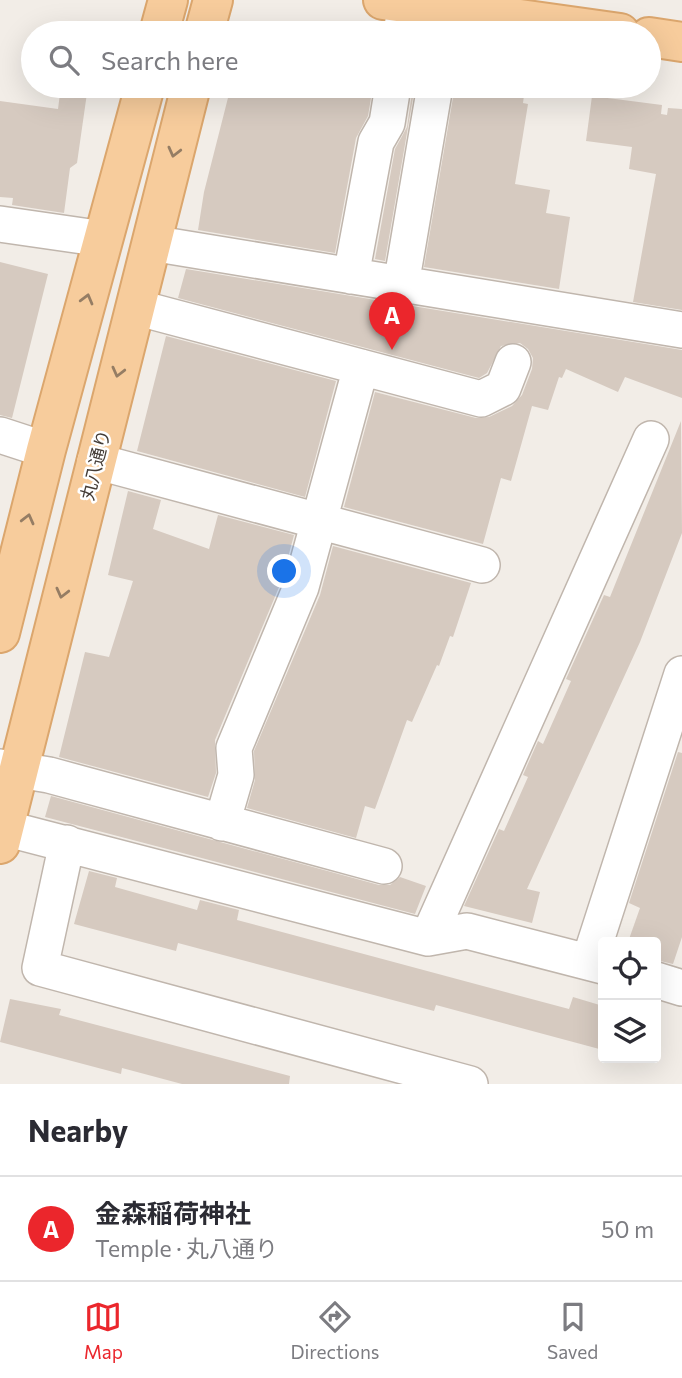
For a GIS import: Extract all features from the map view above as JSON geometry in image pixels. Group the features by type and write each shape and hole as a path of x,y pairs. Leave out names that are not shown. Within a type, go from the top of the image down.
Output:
{"main road":[{"path":"162,21 168,0"},
{"path":"207,21 212,0"},
{"path":"397,12 493,21"},
{"path":"661,39 682,42"},
{"path":"3,609 142,98"},
{"name":"丸八通り","path":"2,836 9,768 95,461 188,98"}],"street":[{"path":"351,276 376,142 387,123 391,98"},
{"path":"401,285 433,98"},
{"path":"0,224 104,239"},
{"path":"151,243 682,331"},
{"path":"135,307 481,399 503,388 513,362"},
{"path":"222,823 236,775 234,748 301,587 361,367"},
{"path":"0,435 46,450"},
{"path":"428,938 651,439"},
{"path":"95,461 482,565"},
{"path":"2,836 67,842 428,938 467,931 596,964 679,692"},
{"path":"9,768 49,775 384,866"},
{"path":"67,842 40,968 470,1084"},
{"path":"661,982 682,988"}],"building":[{"path":"59,98 86,98 77,163 70,168 64,213 12,205 13,198 0,197 0,101 58,109"},
{"path":"228,98 371,98 368,116 356,138 335,253 198,230 204,192"},
{"path":"413,98 385,261 375,259 395,149 407,127"},
{"path":"453,98 524,98 523,103 528,104 515,184 550,190 546,213 570,217 559,289 424,267"},
{"path":"592,98 662,105 661,114 667,115 668,108 682,109 682,310 633,302 656,174 629,169 632,147 586,141"},
{"path":"0,262 48,274 12,418 0,415"},
{"path":"186,269 682,350 682,398 625,377 618,392 566,369 562,378 559,377 548,410 532,406 511,481 501,478 483,544 344,507 375,392 476,418 489,417 512,406 522,395 532,369 533,358 528,349 520,343 501,346 487,373 479,378 178,298"},
{"path":"166,336 336,381 305,497 137,451"},
{"path":"681,421 682,533 640,642 527,889 540,892 532,923 464,906 499,829 504,831 528,777 523,775 538,741 543,744 571,681 566,679 604,595 610,597"},
{"path":"128,491 161,500 153,529 209,549 218,515 294,535 282,580 215,740 216,773 208,797 59,757 85,652 109,657 133,581 108,575"},
{"path":"333,546 471,583 453,637 450,636 412,722 407,720 375,809 365,806 356,838 247,808 255,780 254,751 320,595"},
{"path":"678,752 682,753 682,937 673,964 661,961 661,937 630,937 640,908 629,903"},
{"path":"51,796 379,885 390,885 400,877 426,886 415,914 45,817"},
{"path":"89,871 117,878 115,887 197,910 200,900 239,910 237,920 569,1009 573,997 598,1004 598,1049 436,1005 434,1011 178,943 176,951 74,924"},
{"path":"10,999 61,1009 59,1015 290,1076 289,1084 182,1084 122,1068 121,1074 0,1042"}],"place":[{"name":"金森稲荷神社","path":"392,350"}]}
